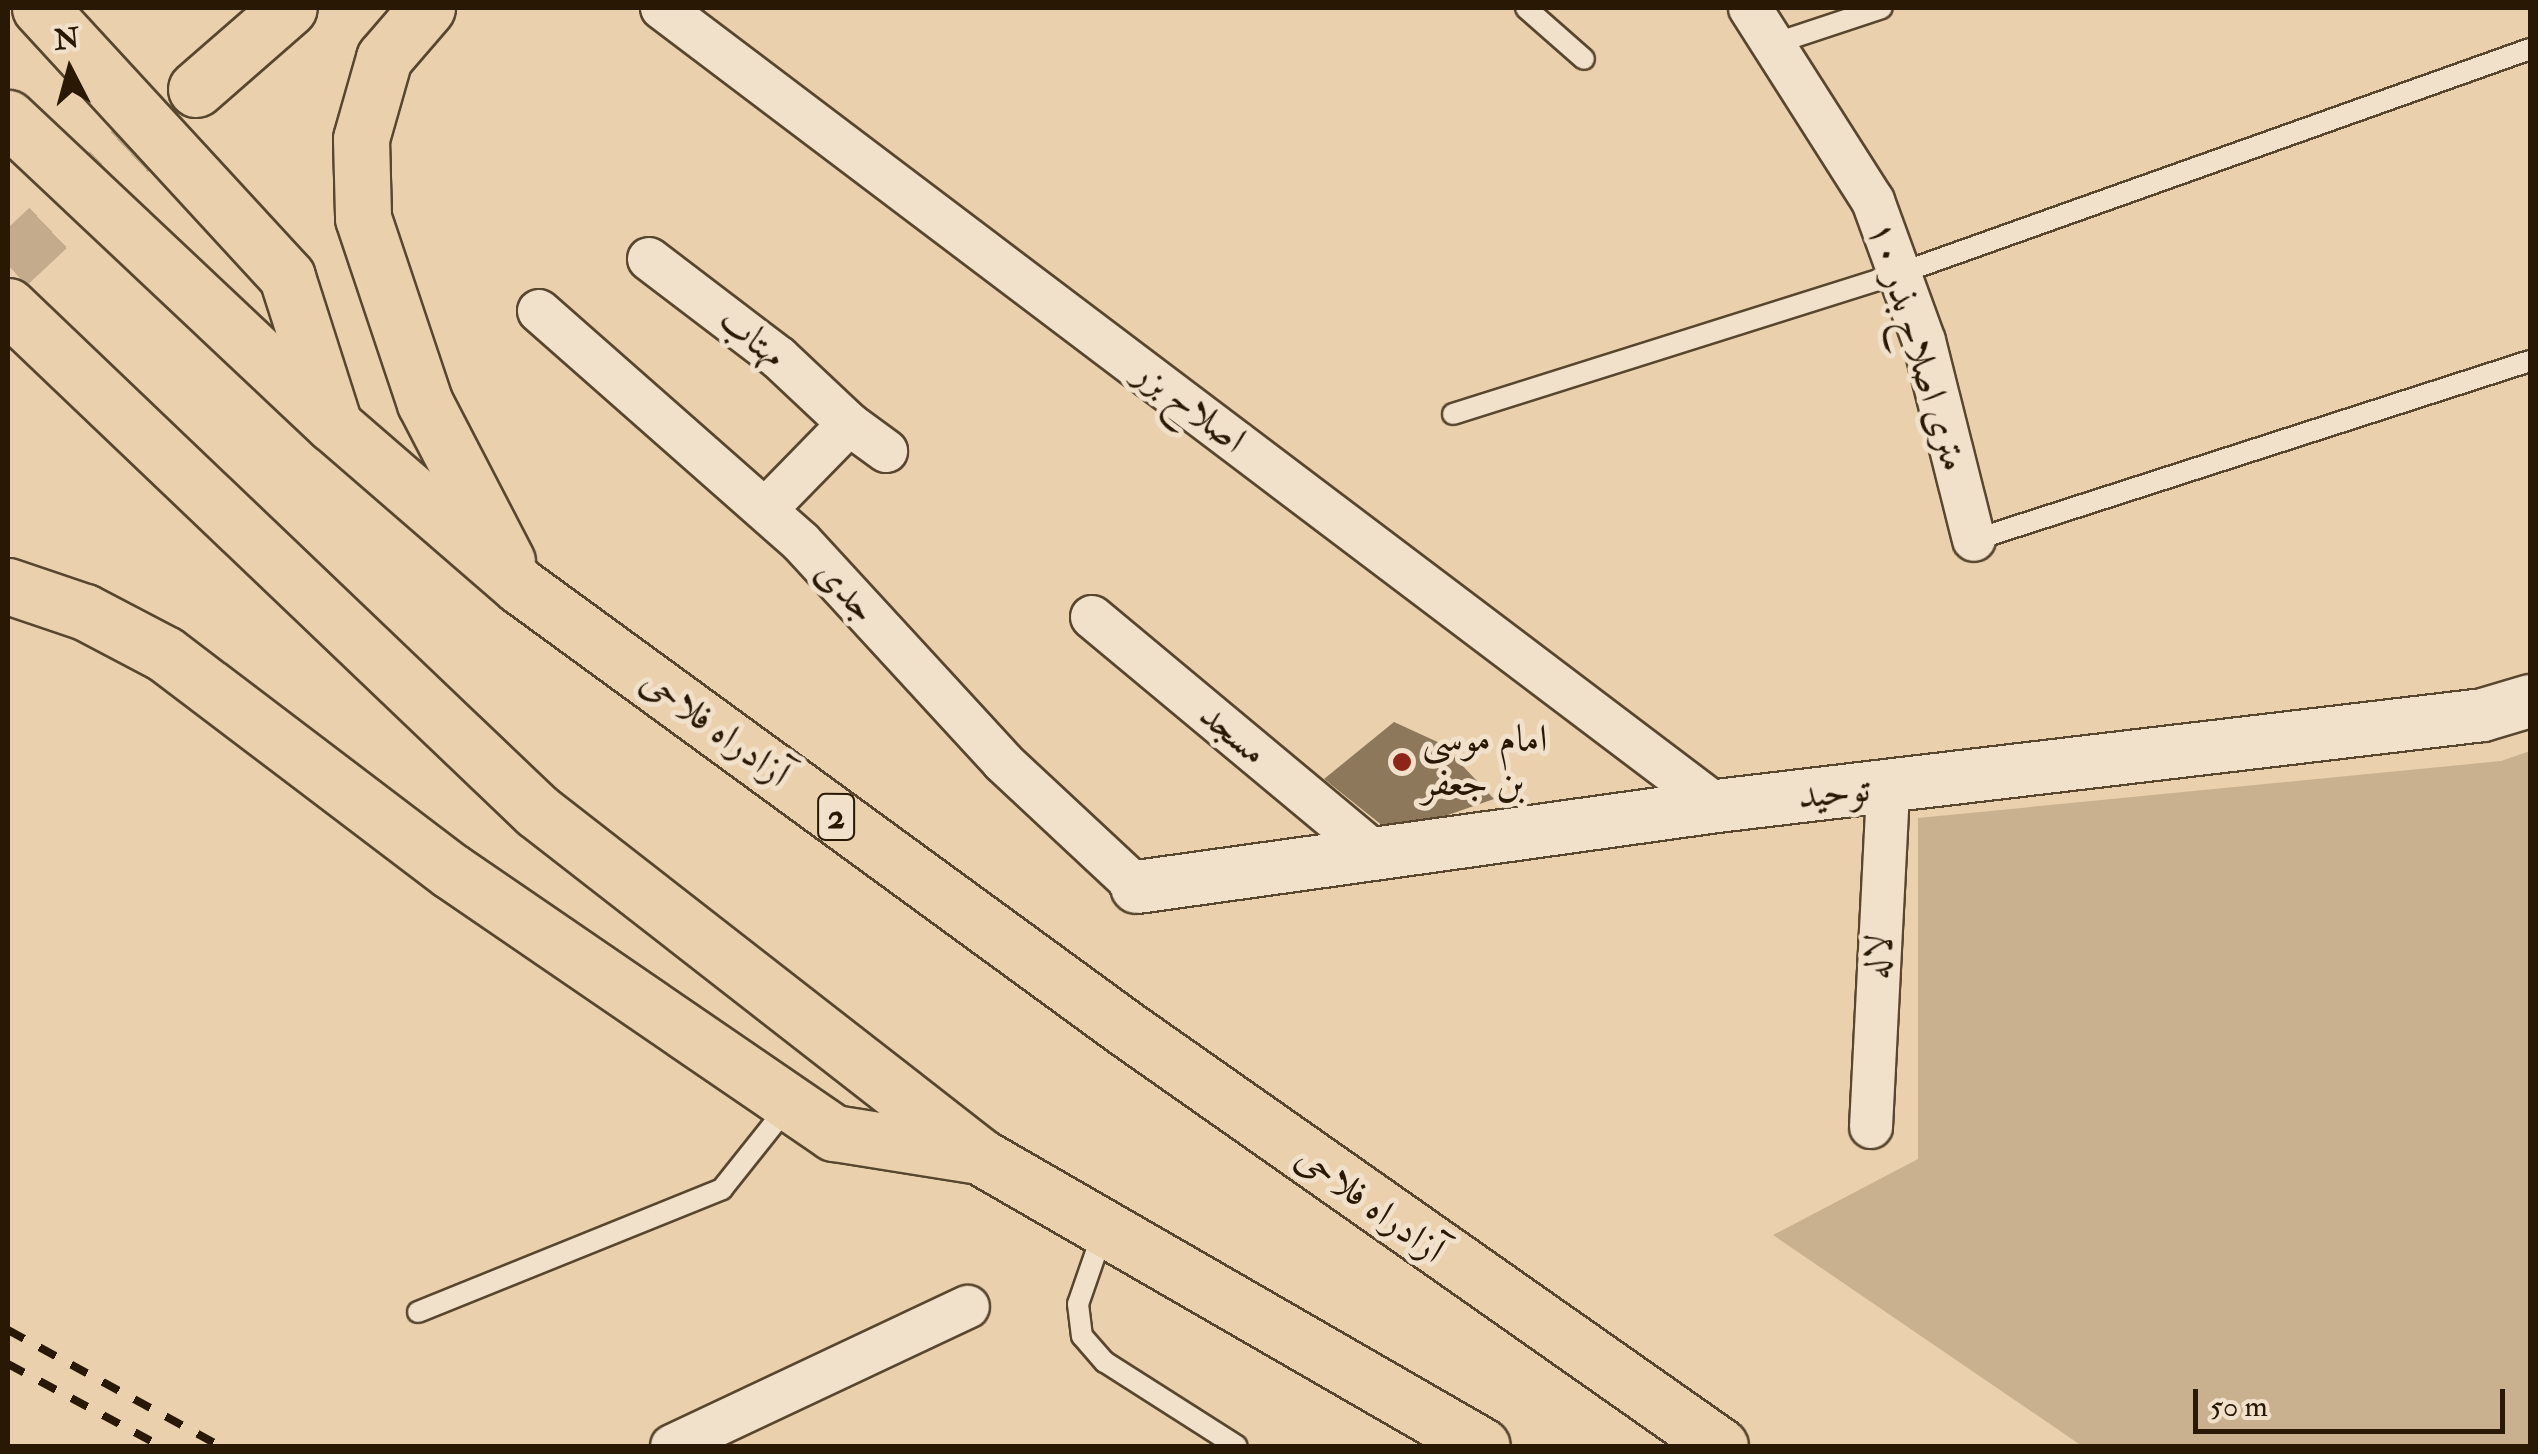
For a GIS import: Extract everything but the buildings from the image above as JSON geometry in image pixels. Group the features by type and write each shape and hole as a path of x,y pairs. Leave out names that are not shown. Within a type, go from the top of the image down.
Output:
{"main road":[{"path":"40,8 287,277 334,424"},
{"path":"196,90 289,8"},
{"path":"427,8 384,58 361,139 363,218 424,402 520,586"},
{"name":"آزادراه فلاحی","path":"8,118 334,424 520,586 1141,1040 1720,1446"},
{"path":"8,306 537,811 982,1157 1103,1232 1482,1446"},
{"path":"8,586 86,612 166,654 451,870 834,1133 982,1157"}],"street":[{"name":"اصلاح بزر","path":"662,8 1717,806"},
{"name":"۱۰ متری اصلاح بذر","path":"1750,8 1779,42 1872,202 1895,275 1924,342 1974,540"},
{"name":"مهتاب","path":"649,259 780,358 849,424 886,451"},
{"name":"جدی","path":"538,311 766,509 1003,762 1137,886"},
{"path":"766,509 849,424"},
{"name":"مسجد","path":"1092,617 1373,850"},
{"name":"توحید","path":"1137,886 1373,850 1717,806 2483,715 2530,701"},
{"name":"لاله","path":"1871,1127 1888,787"},
{"path":"672,1446 968,1306"}],"lane":[{"path":"1526,8 1584,59"},
{"path":"1779,42 1882,8"},
{"path":"1453,414 1895,275 2530,49"},
{"path":"1974,540 2530,360"},
{"path":"418,1312 722,1189 790,1105"},
{"path":"1103,1232 1078,1304 1082,1336 1105,1362 1237,1446"}],"shaded area":[{"path":"2530,751 2530,1446 2082,1446 1773,1235 1918,1159 1918,818 2501,761"}],"tunnel":[{"path":"8,265 196,89"}],"railway":[{"path":"8,1330 220,1446"},
{"path":"8,1364 160,1446"}],"place":[{"name":"امام موسی بن جعفر","path":"1402,762"}]}
